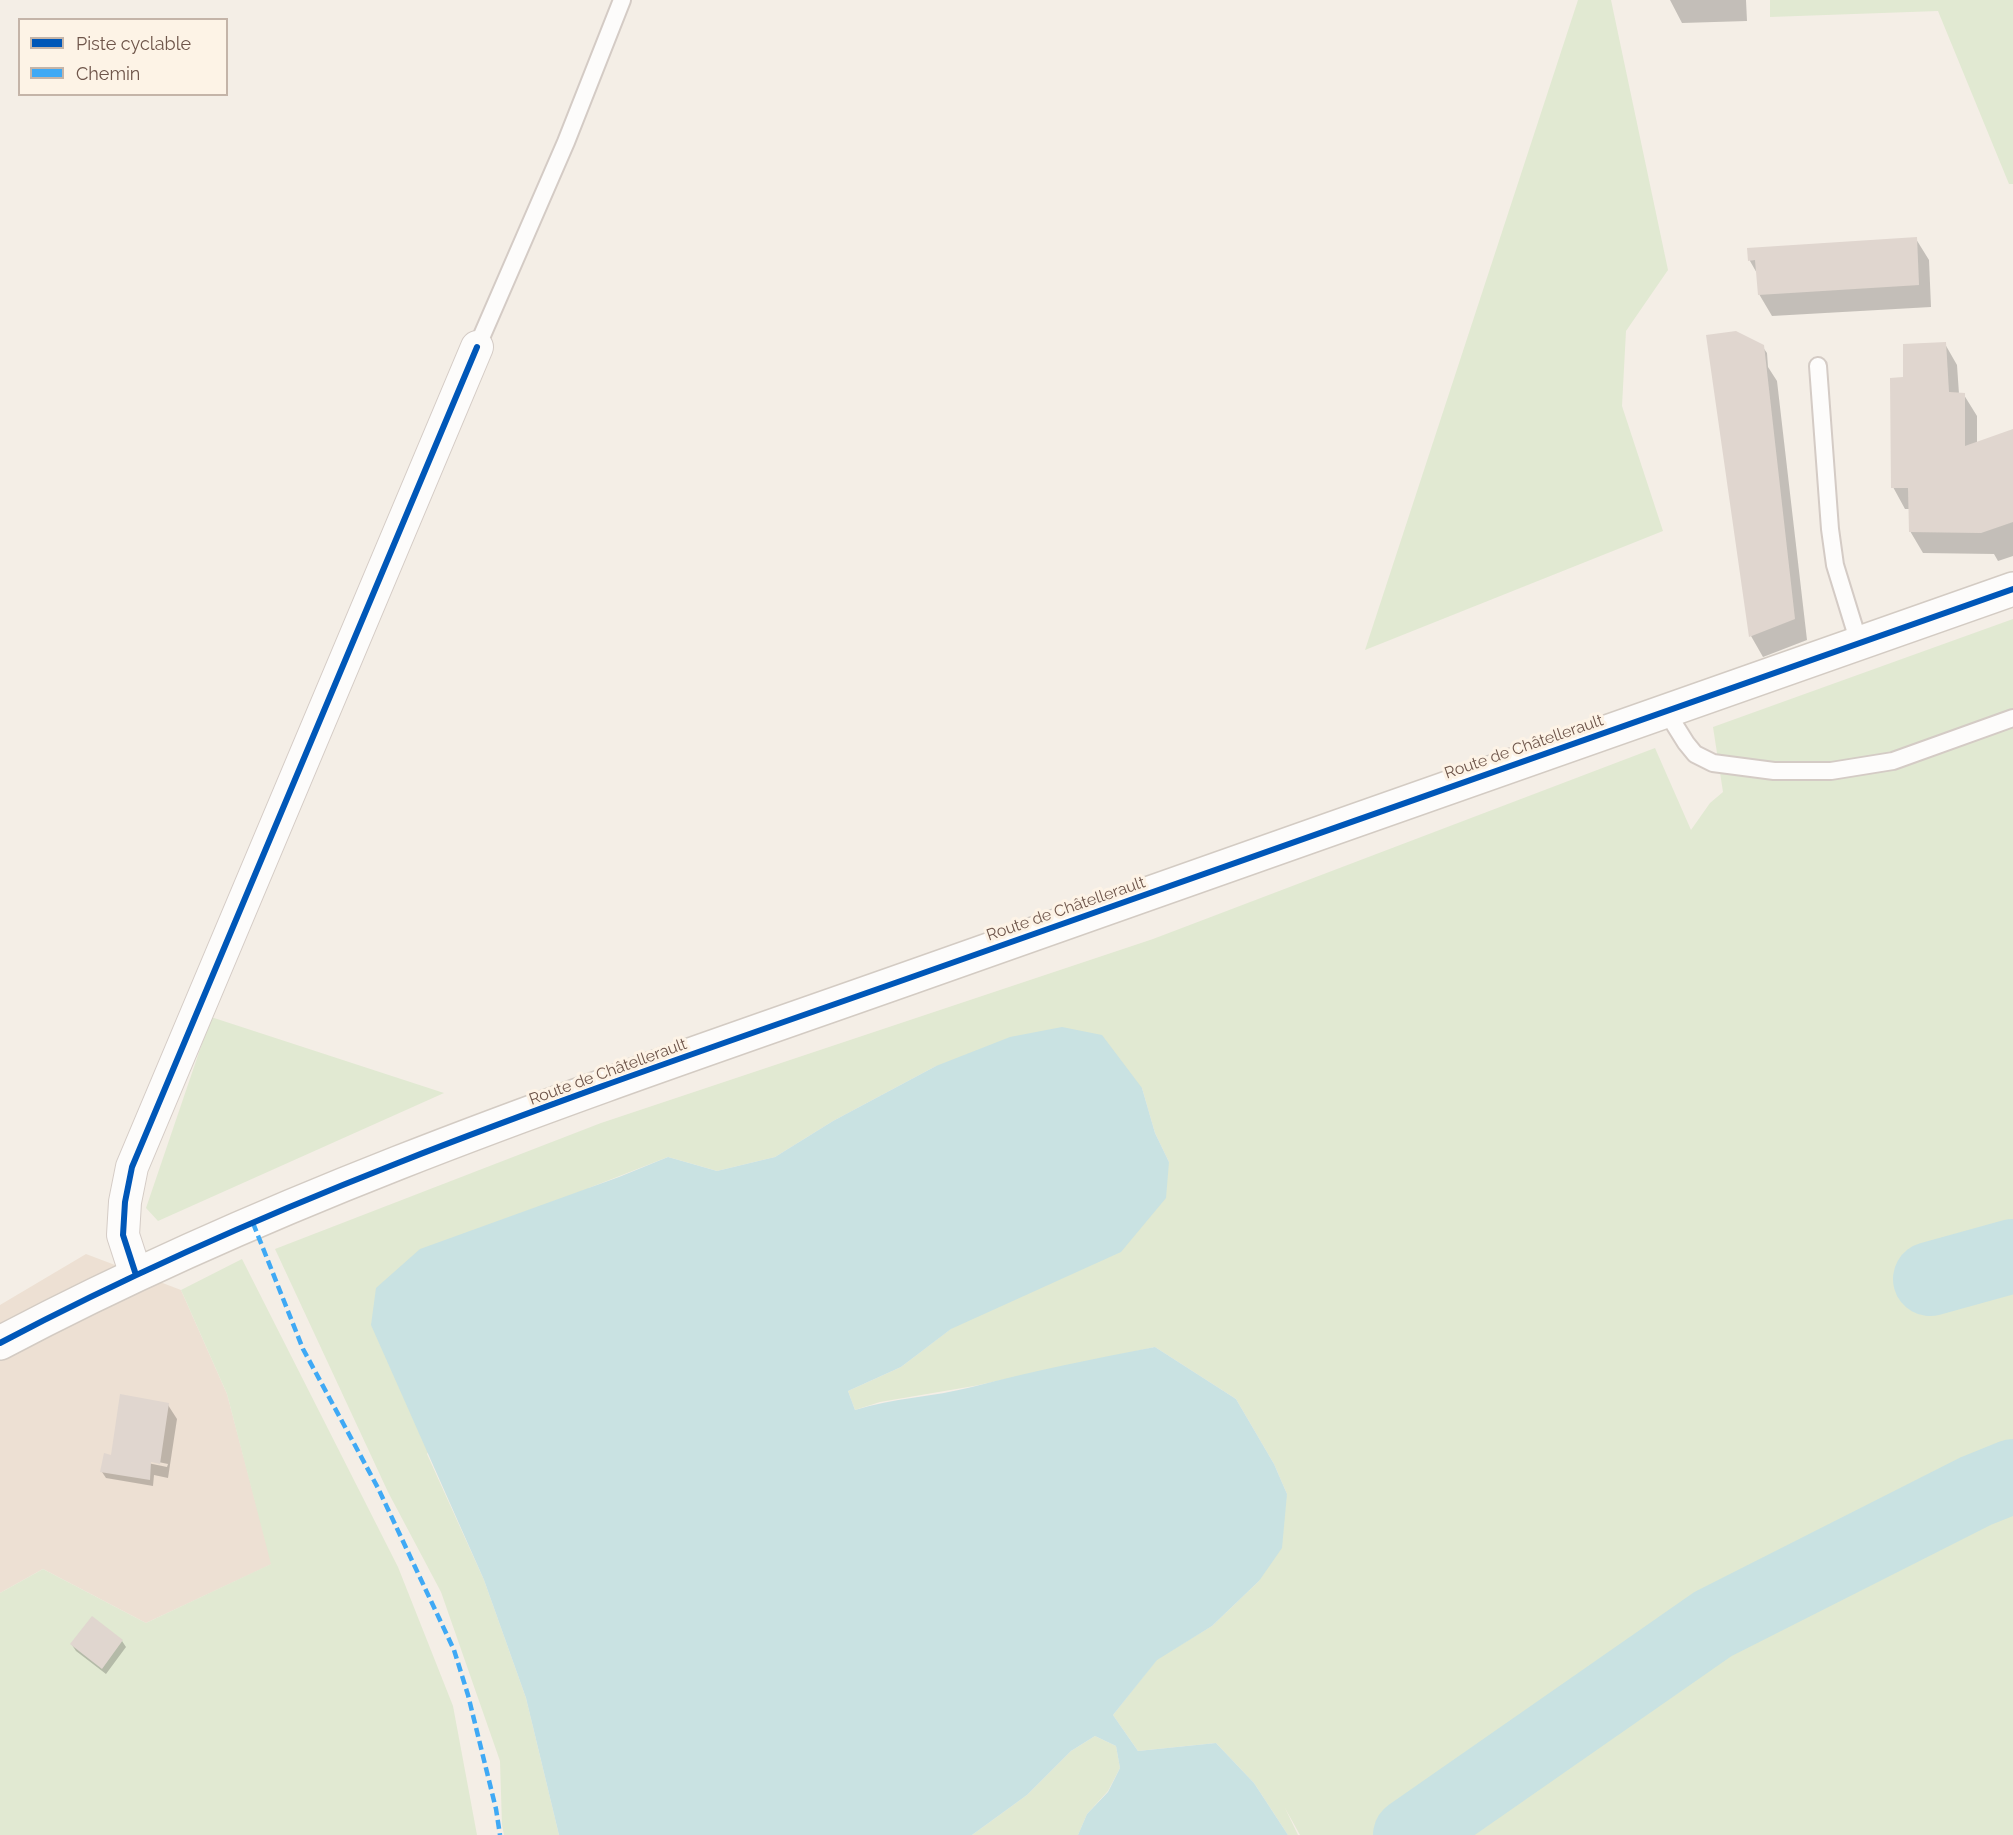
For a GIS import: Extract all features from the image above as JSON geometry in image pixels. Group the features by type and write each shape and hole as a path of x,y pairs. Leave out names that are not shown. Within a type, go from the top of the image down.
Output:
{"main road":[{"name":"Route de Châtellerault","path":"0,1343 136,1275 395,1163 816,1011 2013,589"}],"street":[{"path":"136,1275 123,1235 125,1202 132,1167 477,347"}],"lane":[{"path":"477,347 566,142 622,0"},
{"path":"1818,366 1831,538 1835,565 1859,643"},
{"path":"1666,711 1695,754 1713,763 1774,771 1831,771 1893,761 2013,718"}],"shaded area":[{"path":"86,1254 181,1290 227,1394 272,1564 146,1623 43,1569 0,1593 0,1305"}],"green space":[{"path":"1578,0 1611,0 1668,270 1626,331 1622,406 1663,531 1365,650"},
{"path":"1770,0 2013,0 2013,184 2009,184 1938,11 1770,17"},
{"path":"2013,619 2013,1835 1300,1835 1285,1808 1298,1835 1288,1835 1254,1783 1216,1743 1138,1751 1113,1715 1157,1659 1212,1626 1259,1581 1287,1494 1274,1464 1236,1399 1155,1347 974,1386 880,1402 855,1410 848,1391 901,1367 1169,1162 1155,1133 1142,1088 936,1066 833,1121 775,1157 717,1171 668,1157 589,1188 427,1454 484,1580 526,1698 559,1835 504,1835 500,1761 441,1592 388,1492 275,1249 601,1123 1153,939 1655,748 1691,830 1710,803 1723,792 1713,727"},
{"path":"211,1017 444,1093 158,1221 146,1208"},
{"path":"242,1259 398,1567 453,1706 477,1835 0,1835 0,1593 43,1569 146,1623 271,1564 227,1394 181,1290"},
{"path":"1095,1736 1116,1746 1120,1768 1108,1791 1087,1814 1078,1835 972,1835 1027,1795 1071,1751"}],"water":[{"path":"1062,1027 1102,1035 1142,1088 1155,1133 1169,1162 1166,1198 1121,1252 951,1329 901,1367 848,1391 855,1410 1155,1347 1236,1399 1274,1464 1287,1494 1282,1548 1259,1581 1212,1626 1157,1660 1113,1715 1138,1751 1216,1743 1254,1783 1288,1835 1078,1835 1087,1814 1108,1792 1120,1768 1116,1746 1095,1736 1071,1751 1027,1795 972,1835 559,1835 526,1698 484,1580 371,1325 376,1288 420,1249 668,1157 717,1171 775,1157 833,1121 936,1066 1010,1037"}],"building":[{"path":"1917,237 1919,285 1758,295 1755,260 1748,261 1747,248"},
{"path":"1736,331 1764,345 1795,619 1749,637 1706,335"},
{"path":"1946,342 1949,392 1965,393 1965,446 2013,429 2013,522 1981,533 1909,532 1908,488 1891,488 1890,378 1903,377 1903,344"},
{"path":"120,1394 169,1403 160,1464 151,1462 150,1480 100,1472 104,1453 111,1455"},
{"path":"92,1616 123,1640 102,1669 70,1644"}],"waterway":[{"path":"1930,1279 2013,1256"},
{"path":"1410,1835 1713,1624 1976,1491 2013,1476"}],"marked path":[{"path":"253,1223 303,1349 378,1488 454,1650 468,1695 496,1809 500,1835"}],"cycle path":[{"path":"136,1275 123,1235 125,1202 132,1167 477,347"},
{"path":"0,1343 221,1236 449,1143 564,1100 2013,589"}]}
